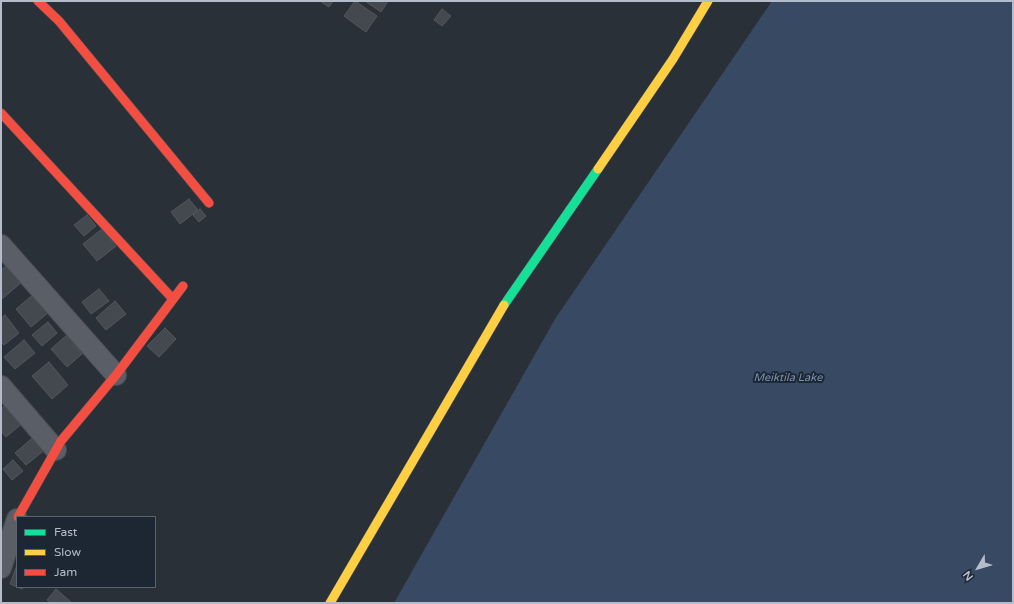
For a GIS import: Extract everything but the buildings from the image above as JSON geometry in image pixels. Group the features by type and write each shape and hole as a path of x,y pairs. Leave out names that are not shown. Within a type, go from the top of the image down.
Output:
{"street":[{"path":"38,1 60,21 209,203"},
{"path":"330,603 500,312 673,59 708,1"},
{"path":"1,113 172,298"},
{"path":"1,245 116,375"},
{"path":"17,516 61,441 116,375 172,298 183,286"},
{"path":"1,386 56,450"},
{"path":"1,568 12,524"}],"water":[{"name":"Meiktila Lake","path":"772,1 1013,1 1013,603 394,603 555,319"}],"traffic: fast":[{"path":"504,305 598,169"}],"traffic: slow":[{"path":"598,169 673,59 708,1"},
{"path":"330,603 504,305"}],"traffic: jam":[{"path":"38,1 59,21 209,203"},
{"path":"1,113 172,298"},
{"path":"19,516 61,441 116,375 183,286"}]}
